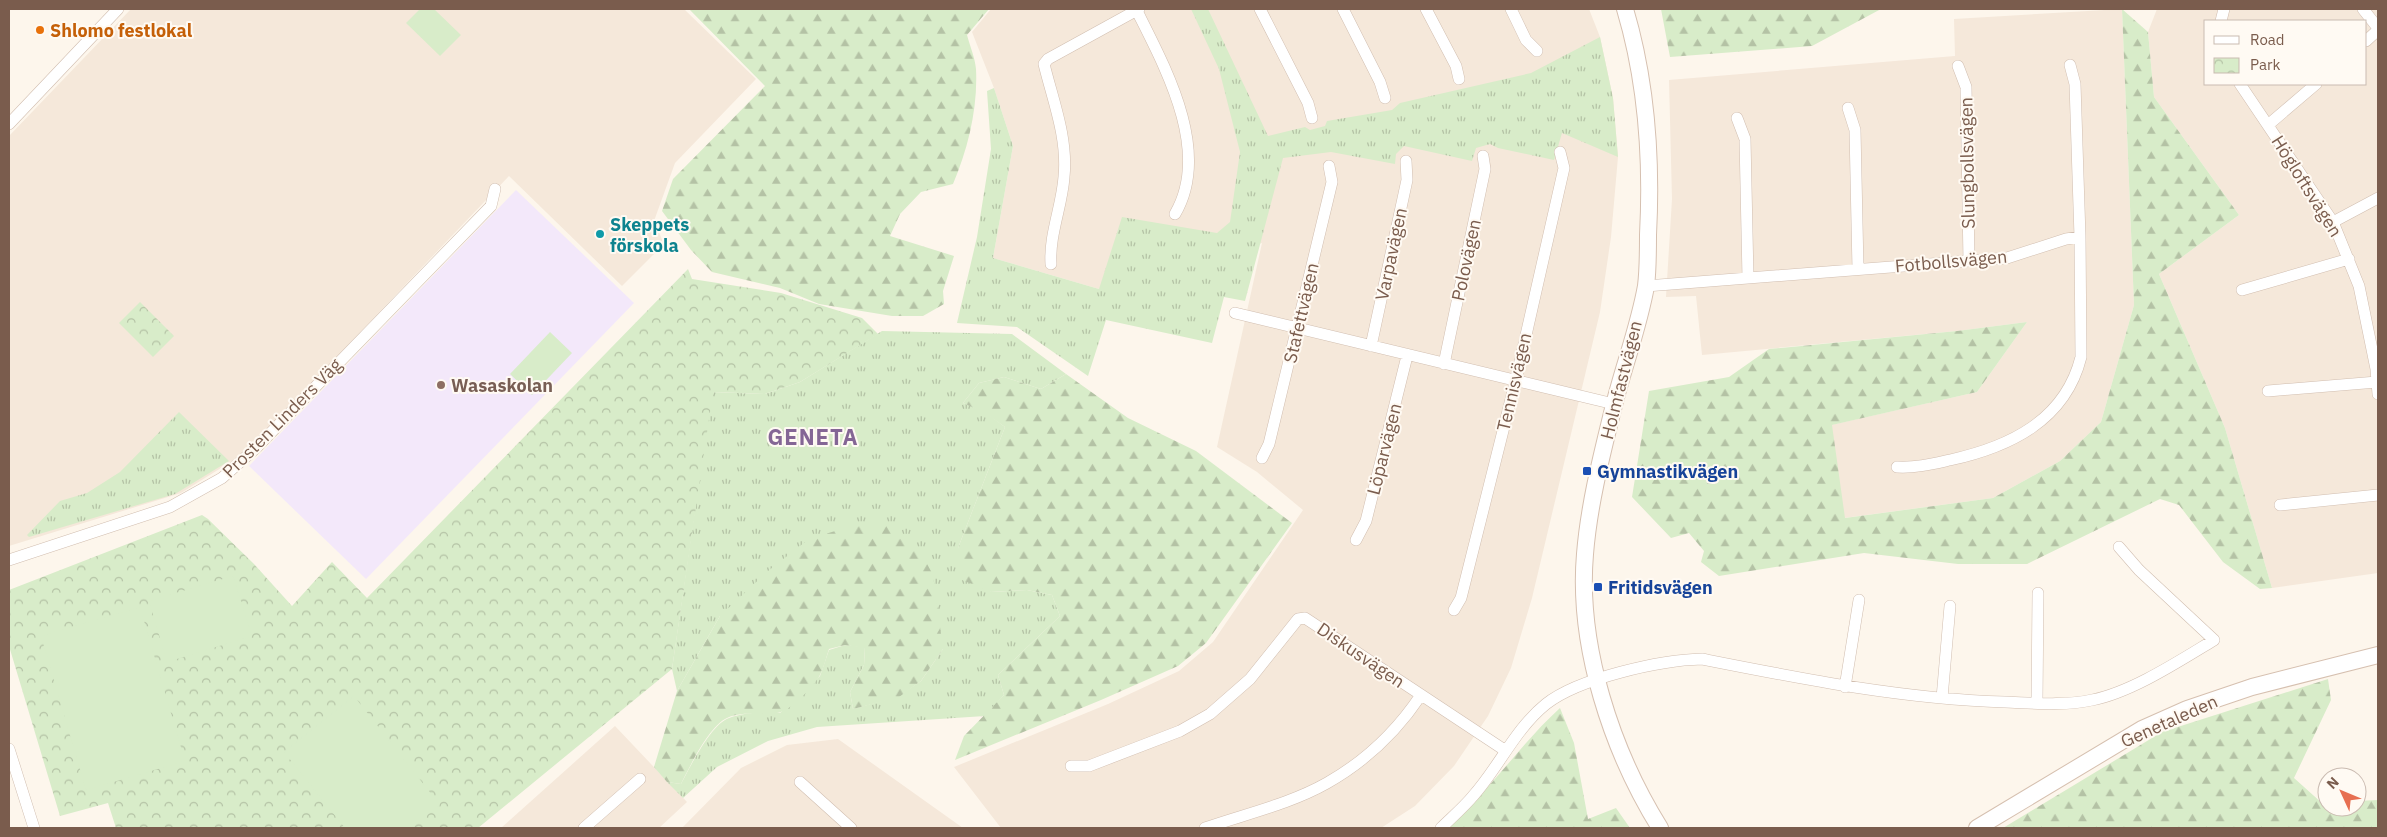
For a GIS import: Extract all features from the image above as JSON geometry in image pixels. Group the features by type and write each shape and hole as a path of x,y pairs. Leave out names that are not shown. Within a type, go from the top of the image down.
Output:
{"street":[{"path":"9,124 118,9"},
{"path":"1051,264 1050,250 1062,199 1064,174 1063,141 1044,64 1048,59 1137,9 1179,103 1188,145 1187,180 1184,198 1175,214"},
{"path":"1260,9 1308,103 1312,118"},
{"path":"1343,9 1380,82 1385,98"},
{"path":"1426,9 1456,66 1459,79"},
{"path":"1510,9 1526,40 1537,51"},
{"name":"Holmfastvägen","path":"1625,9 1642,77 1648,128 1650,196 1646,286 1614,404 1594,494 1584,555 1586,609 1597,680 1625,759 1660,828"},
{"path":"2363,9 2378,29 2367,40"},
{"path":"1897,466 1914,468 1978,454 2021,436 2052,411 2069,389 2076,374 2080,357 2080,237 2075,84 2070,65"},
{"name":"Slungbollsvägen","path":"1958,66 1966,86 1969,261"},
{"name":"Högloftsvägen","path":"2241,85 2333,222 2360,286 2378,388"},
{"name":"Högloftsvägen","path":"2268,125 2315,85"},
{"path":"1848,108 1855,130 1858,269"},
{"path":"1737,118 1745,140 1748,278"},
{"name":"Tennisvägen","path":"1454,610 1461,598 1516,379 1564,168 1560,152"},
{"name":"Polovägen","path":"1444,364 1485,169 1483,156"},
{"name":"Varpavägen","path":"1371,346 1407,180 1406,161"},
{"name":"Stafettvägen","path":"1262,458 1269,444 1332,182 1329,166"},
{"name":"Prosten Linders Väg","path":"9,560 170,507 222,478 257,447 491,206 495,189"},
{"path":"2333,222 2378,198"},
{"name":"Fotbollsvägen","path":"1646,286 2007,258 2066,239 2080,237"},
{"path":"2242,290 2349,259"},
{"path":"1234,313 1407,356 1516,379 1614,404"},
{"name":"Löparvägen","path":"1356,540 1366,521 1407,356"},
{"path":"2268,391 2378,388"},
{"path":"2280,505 2378,495"},
{"path":"1440,828 1473,796 1523,727 1547,703 1597,680 1680,660 1702,659 1845,687 1911,696 2037,703 2078,702 2093,700 2115,692 2190,655 2214,640 2138,570 2119,547"},
{"path":"2037,703 2038,593"},
{"path":"1845,687 1859,600"},
{"path":"1942,698 1950,606"},
{"name":"Diskusvägen","path":"1071,766 1089,766 1180,731 1210,714 1250,679 1298,620 1304,618 1506,751"},
{"name":"Genetaleden","path":"1977,828 2142,729 2187,709 2252,687 2378,655"},
{"path":"1205,828 1276,804 1326,783 1380,744 1402,721 1421,695"},
{"path":"9,749 34,828"},
{"path":"584,828 640,779"},
{"path":"800,782 851,828"}],"shaded area":[{"path":"131,9 684,9 756,79 675,163 654,221 664,244 622,286 509,176 245,453 181,493 9,546 9,136"},
{"path":"991,9 1589,9 1600,37 1613,98 1618,157 1611,237 1600,312 1532,598 1511,668 1488,716 1454,766 1415,806 1381,828 1001,828 954,767 1108,704 1179,671 1213,642 1303,510 1257,472 1217,447 1262,243 1099,289 993,258 1013,146 994,88 972,32"},
{"path":"2122,9 2134,305 2101,422 2060,461 1993,498 1844,518 1831,425 1977,392 2027,322 1957,331 1702,355 1696,296 1666,297 1672,199 1669,80 1955,56 1954,19"},
{"path":"2157,9 2378,9 2378,573 2272,588 2225,428 2159,274 2239,215 2154,97 2148,32"},
{"name":"Wasaskolan","path":"516,190 634,303 366,579 249,466"},
{"path":"615,726 687,802 659,828 501,828"},
{"path":"838,739 963,828 682,828 741,768 787,745"}],"green space":[{"path":"420,9 434,9 461,35 440,56 406,23"},
{"path":"689,9 989,9 967,35 976,69 974,113 963,157 953,184 921,192 900,214 890,236 954,256 943,291 944,304 923,316 892,316 819,304 780,288 712,272 691,250 662,211 673,179 765,86"},
{"path":"1191,9 1208,9 1268,136 1305,127 1310,130 1325,126 1327,121 1392,110 1400,103 1531,73 1600,37 1613,98 1618,157 1562,133 1554,160 1498,148 1490,144 1476,148 1472,161 1404,146 1396,154 1395,164 1331,152 1283,158 1245,301 1224,297 1212,343 1106,320 1088,376 1017,327 957,323 977,237 991,149 987,91 994,88 1013,146 993,258 1099,289 1122,217 1217,233 1230,222 1240,152 1219,69"},
{"path":"1661,9 1881,9 1812,46 1670,57"},
{"path":"2122,9 2148,32 2154,97 2239,215 2159,274 2225,428 2272,588 2260,589 2223,562 2179,505 2160,499 2027,564 1958,564 1864,553 1719,576 1701,562 1704,551 1689,533 1671,538 1632,497 1649,391 1729,377 1769,349 1957,331 2027,322 1977,392 1832,425 1845,518 1993,498 2060,461 2101,422 2134,305"},
{"path":"688,269 692,279 781,293 862,318 878,334 800,382 765,394 713,392 672,669 478,828 116,828 108,803 60,816 9,646 9,590 202,515 254,564 292,606 332,562 367,598"},
{"path":"140,302 174,336 153,357 119,323"},
{"path":"882,331 1012,334 1066,374 1041,389 1004,377 979,383 963,403 985,412 1005,427 958,548 991,592 1027,590 1052,595 1060,616 998,675 1004,695 985,716 817,727 768,741 717,767 683,798 667,782 681,784 715,728 722,722 735,716 754,713 780,713 820,676 829,650 845,645 865,647 864,665 850,692 853,709 899,696 921,681 943,649 720,616 677,691 672,669 712,392 765,394 800,382"},
{"path":"550,332 572,353 532,395 510,374"},
{"path":"1066,374 1128,418 1196,451 1292,523 1206,643 1178,666 955,760 964,736 1004,695 998,675 1060,616 1052,595 1027,590 991,592 962,580 958,548 1005,427 985,413 963,403 979,383 1004,377 1041,389"},
{"path":"179,412 229,461 175,494 29,537 27,535 60,501 87,493 120,472"},
{"path":"889,523 918,547 933,575 943,649 921,681 899,697 853,709 850,692 864,665 865,648 845,645 829,649 820,675 807,692 789,708 777,713 733,716 720,722 713,729 695,757 681,784 667,782 654,767 677,691 720,616 768,571 809,539 858,524"},
{"path":"233,576 252,636 167,662 149,601"},
{"path":"140,607 185,761 86,790 41,636"},
{"path":"2328,679 2331,700 2294,778 2317,799 2317,817 2367,817 2367,801 2378,800 2378,828 2003,828 2162,732"},
{"path":"354,696 440,805 411,828 345,828 284,752"},
{"path":"1560,708 1574,743 1588,819 1616,808 1630,828 1444,828 1490,785 1545,722"}],"place":[{"name":"Shlomo festlokal","path":"40,30"},
{"name":"Skeppets förskola","path":"600,234"},
{"name":"Wasaskolan","path":"441,385"},
{"name":"Gymnastikvägen","path":"1587,471"},
{"name":"Fritidsvägen","path":"1598,587"}],"district":[{"name":"GENETA","path":"813,436"}]}
